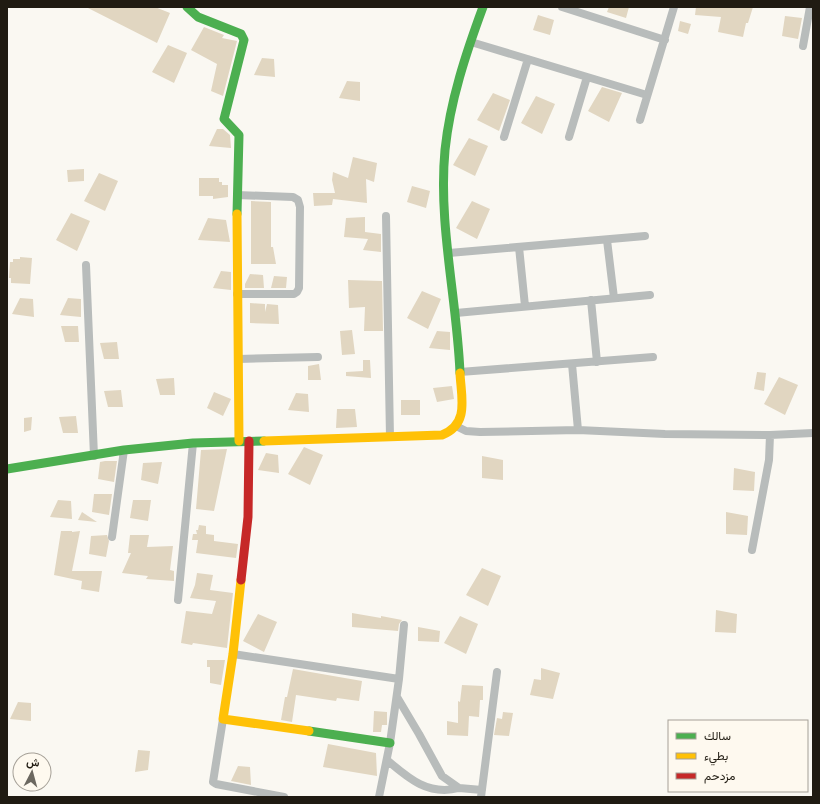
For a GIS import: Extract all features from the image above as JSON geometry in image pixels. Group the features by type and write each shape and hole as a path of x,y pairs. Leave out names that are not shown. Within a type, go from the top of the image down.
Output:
{"street":[{"path":"7,469 124,450 193,443 390,436 438,436 449,433 456,426 462,416 456,313 444,206 445,151 449,120 471,42 483,7"},
{"path":"562,7 665,40"},
{"path":"640,120 674,7"},
{"path":"803,46 810,7"},
{"path":"189,8 198,17 241,34 244,40 224,114 226,123 239,135 237,195 239,442"},
{"path":"471,42 647,95"},
{"path":"504,137 528,59"},
{"path":"569,137 587,77"},
{"path":"237,195 293,197 298,200 300,207 299,288 297,292 294,294 237,294"},
{"path":"386,216 390,436"},
{"path":"449,253 645,236"},
{"path":"607,240 614,298"},
{"path":"520,247 524,306"},
{"path":"86,265 94,456"},
{"path":"456,313 650,295"},
{"path":"591,300 597,362"},
{"path":"238,359 318,357"},
{"path":"460,372 653,358"},
{"path":"572,364 578,430"},
{"path":"456,426 466,431 480,432 578,430 665,434 770,435 813,432"},
{"path":"752,550 769,460 770,435"},
{"path":"249,441 248,517 233,654 213,773 213,782 216,784 284,797"},
{"path":"178,600 193,443"},
{"path":"112,537 124,450"},
{"path":"379,797 388,760 399,679 404,625"},
{"path":"233,654 399,679"},
{"path":"396,697 419,734 442,776 459,788 481,793 497,672"},
{"path":"223,719 390,743"},
{"path":"388,760 410,780 428,788 452,790 459,788"}],"building":[{"path":"86,7 155,7 170,13 157,43"},
{"path":"609,7 629,7 626,18 607,12"},
{"path":"696,7 753,7 748,23 746,23 743,37 718,32 721,17 695,15"},
{"path":"538,15 554,20 550,35 533,30"},
{"path":"785,16 802,18 798,39 782,36"},
{"path":"680,21 691,24 688,34 678,31"},
{"path":"204,27 224,35 222,38 237,41 223,96 211,91 217,64 191,50"},
{"path":"168,45 187,53 174,83 152,72"},
{"path":"262,58 274,59 275,77 254,75"},
{"path":"347,81 360,82 360,101 339,98"},
{"path":"602,87 622,93 609,122 588,111"},
{"path":"493,93 510,100 499,131 477,120"},
{"path":"536,96 555,104 542,134 521,123"},
{"path":"217,129 223,129 230,135 231,148 209,146"},
{"path":"469,138 488,146 475,176 453,165"},
{"path":"353,157 377,163 374,182 366,179 367,203 333,199 332,205 314,206 313,193 335,193 332,180 333,172 348,178"},
{"path":"84,169 84,181 68,182 67,170"},
{"path":"99,173 118,181 105,211 84,201"},
{"path":"199,178 219,178 219,182 222,182 222,185 228,185 228,197 213,199 213,196 199,196"},
{"path":"412,186 430,191 426,208 407,202"},
{"path":"251,201 271,202 271,247 273,247 276,264 251,264"},
{"path":"472,201 490,209 477,239 456,228"},
{"path":"71,213 90,221 77,251 56,240"},
{"path":"365,217 365,232 381,234 381,252 363,250 368,239 344,237 346,218"},
{"path":"208,218 226,220 230,242 198,240"},
{"path":"20,257 32,258 30,284 11,283 11,278 9,278 10,262 13,262 13,259 20,259"},
{"path":"221,271 231,272 231,290 213,288"},
{"path":"250,274 263,275 264,288 245,288 245,284"},
{"path":"274,276 287,277 286,288 271,288"},
{"path":"348,280 382,281 383,331 364,331 365,307 349,308"},
{"path":"422,291 441,299 428,329 407,318"},
{"path":"20,298 33,299 34,317 12,314"},
{"path":"68,298 81,299 81,317 60,315"},
{"path":"250,303 265,304 265,312 267,304 278,305 279,324 250,323"},
{"path":"61,326 78,326 79,342 65,342"},
{"path":"352,330 355,354 342,355 340,331"},
{"path":"437,331 450,332 450,350 429,348"},
{"path":"117,342 119,359 104,359 100,343"},
{"path":"363,360 370,360 371,378 346,376 346,372 363,371"},
{"path":"319,364 321,380 308,380 308,366"},
{"path":"757,372 766,373 764,391 754,389"},
{"path":"779,377 798,385 785,415 764,404"},
{"path":"174,378 175,395 160,395 156,379"},
{"path":"452,386 454,399 437,402 433,388"},
{"path":"121,390 123,407 108,407 104,391"},
{"path":"214,392 231,399 223,416 207,408"},
{"path":"296,393 308,394 309,412 288,410"},
{"path":"401,400 420,400 420,415 401,415"},
{"path":"337,409 355,409 357,427 336,428"},
{"path":"76,416 78,433 63,433 59,417"},
{"path":"32,417 31,430 24,432 24,418"},
{"path":"304,447 323,455 310,485 288,474"},
{"path":"227,449 214,511 196,509 201,450"},
{"path":"266,453 278,455 279,473 258,470"},
{"path":"482,456 503,460 503,480 482,478"},
{"path":"117,461 114,482 98,479 100,462"},
{"path":"162,462 158,484 141,480 143,463"},
{"path":"734,468 755,472 754,491 733,490"},
{"path":"94,494 112,494 109,515 92,512"},
{"path":"58,500 71,501 72,519 50,517"},
{"path":"133,500 151,500 148,521 130,518"},
{"path":"82,512 97,522 78,520"},
{"path":"726,512 748,516 747,535 726,534"},
{"path":"199,525 206,526 206,534 214,535 214,541 238,544 236,558 196,553 198,540 192,540 193,534 197,534 196,530 198,530"},
{"path":"61,531 80,531 72,571 102,571 99,592 81,589 82,581 54,575"},
{"path":"107,535 109,541 106,557 89,554 91,536"},
{"path":"130,535 149,535 147,547 173,546 170,570 174,571 174,581 146,579 148,576 122,573 131,553 128,553"},
{"path":"482,568 501,576 488,606 466,595"},
{"path":"197,573 213,575 210,590 233,593 227,648 193,643 192,645 181,643 186,611 212,614 216,601 190,598 195,585"},
{"path":"716,610 737,614 736,633 715,632"},
{"path":"352,613 402,620 399,624 398,631 352,627"},
{"path":"258,614 277,622 264,652 243,641"},
{"path":"460,616 478,624 466,654 444,643"},
{"path":"418,627 440,631 439,642 418,641"},
{"path":"207,660 225,660 221,685 210,683 210,667 207,667"},
{"path":"541,668 560,673 553,699 530,695 534,679 541,680"},
{"path":"293,669 362,681 359,701 337,698 336,701 296,695 292,722 281,720 285,697 287,697"},
{"path":"462,685 483,686 483,700 480,700 479,717 469,716 468,736 447,735 447,721 458,723 458,701 460,702"},
{"path":"18,702 31,703 31,721 10,719"},
{"path":"374,711 387,712 387,725 382,725 381,732 373,732"},
{"path":"503,712 513,713 509,736 494,735 497,718 502,719"},
{"path":"328,744 376,753 377,776 323,767"},
{"path":"138,750 150,751 148,770 135,772"},
{"path":"238,766 250,767 251,785 231,781"}],"traffic: fast":[{"path":"187,7 198,17 241,34 244,40 224,119 239,135 237,214"},
{"path":"460,373 444,206 445,150 447,132 455,95 483,7"},
{"path":"7,469 124,450 193,443 264,441"},
{"path":"309,731 390,743"}],"traffic: slow":[{"path":"237,214 239,441"},
{"path":"264,441 442,435 451,430 457,424 460,417 462,409 460,373"},
{"path":"241,580 233,654 223,719 309,731"}],"traffic: jam":[{"path":"241,580 248,517 249,441"}]}
